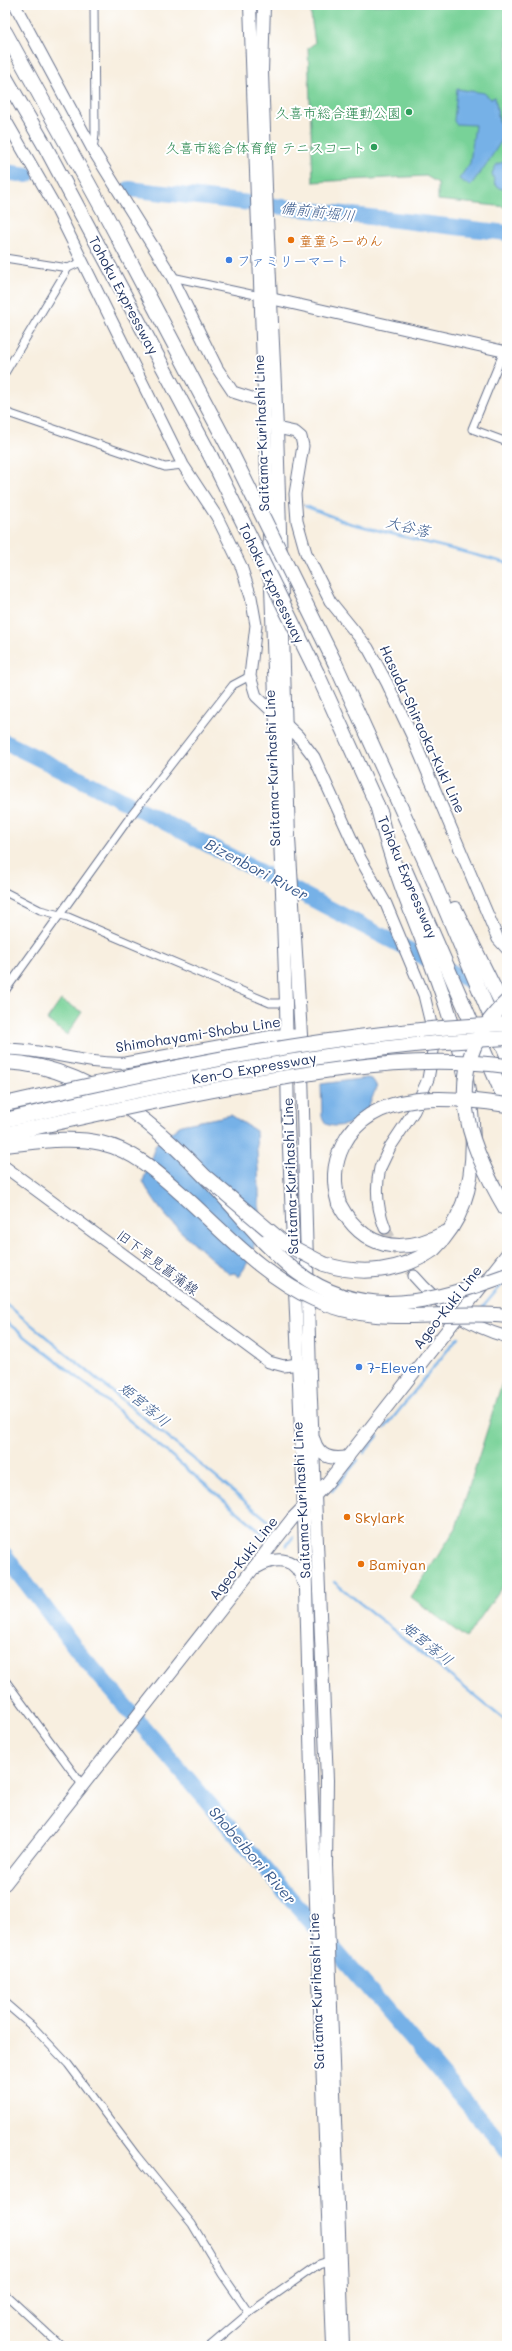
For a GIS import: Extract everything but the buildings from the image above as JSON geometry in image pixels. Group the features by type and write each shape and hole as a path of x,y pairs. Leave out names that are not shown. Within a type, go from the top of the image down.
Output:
{"highway":[{"name":"Tohoku Expressway","path":"5,32 116,232 230,448 335,664 425,861 456,935 502,1036 507,1055"},
{"name":"Tohoku Expressway","path":"5,77 45,146 211,457 317,673 377,805 507,1105"},
{"path":"5,1062 22,1063 46,1068 91,1085 135,1114 207,1178 284,1243 324,1264 363,1271 396,1267 424,1256 448,1238 462,1222 468,1210 481,1178 484,1155 483,1122 464,1047 390,858 377,805"},
{"path":"425,861 442,884 507,1014"},
{"path":"507,1001 480,1033 468,1066 464,1093 464,1108 472,1141 489,1181 507,1211"},
{"name":"Ken-O Expressway","path":"5,1104 183,1065 262,1050 407,1030 507,1024"},
{"name":"Ken-O Expressway","path":"5,1120 176,1082 264,1065 412,1044 502,1036"},
{"path":"5,1134 180,1096 313,1073 408,1061 458,1061 507,1066"},
{"path":"468,1210 445,1233 417,1244 402,1246 387,1245 362,1234 349,1220 339,1204 334,1178 340,1152 355,1128 378,1112 408,1102 446,1099 507,1105"},
{"path":"5,1145 84,1140 100,1143 130,1154 161,1176 275,1276 299,1292 347,1312 384,1318 470,1314 507,1316"},
{"path":"207,1178 286,1263 312,1282 341,1296 375,1303 409,1303 448,1295 507,1275"}],"main road":[{"name":"Saitama-Kurihashi Line","path":"250,5 261,192 265,297 264,402 274,713 286,1004 288,1124 333,2346"},
{"name":"Saitama-Kurihashi Line","path":"261,192 264,5"},
{"name":"Saitama-Kurihashi Line","path":"265,297 277,428 285,723 301,1035 314,1497 327,1780 326,1865 343,2346"},
{"name":"Ageo-Kuki Line","path":"5,1884 254,1570 292,1519 314,1497 348,1456 507,1254"},
{"path":"313,1435 320,1453 326,1457 339,1459 348,1456"},
{"path":"254,1570 272,1560 289,1562 298,1569 302,1576 306,1595"}],"street":[{"path":"16,5 93,150 172,277 217,368 233,392 264,402"},
{"path":"93,150 95,135 94,5"},
{"path":"5,118 38,174 183,465 226,534 241,566 251,597 256,637 250,676 256,696 307,746 314,757 360,858 386,904 424,995 433,1032 430,1069 422,1095 380,1168 377,1180 378,1204 385,1228"},
{"path":"5,258 68,268 81,262"},
{"path":"5,372 68,268"},
{"path":"172,277 506,352 472,429 507,442"},
{"path":"5,412 166,467 183,465"},
{"name":"Hasuda-Shiraoka-Kuki Line","path":"277,428 295,432 301,437 303,446 295,494 298,521 306,553 330,601 348,626 368,648 387,684 412,734 498,939 507,949"},
{"path":"5,991 147,794 233,685 250,676"},
{"path":"5,892 40,910 60,914 270,1003 286,1004"},
{"name":"Shimohayami-Shobu Line","path":"5,1049 33,1051 106,1063 125,1063 287,1034 301,1035"},
{"name":"旧下早見菖蒲線","path":"5,1167 269,1362 284,1366 298,1364"},
{"path":"414,1276 440,1303 458,1317 479,1327 507,1337"},
{"path":"5,1680 83,1786"},
{"path":"5,2003 34,2028 68,2064 136,2155 192,2224 222,2274 249,2313"},
{"path":"210,2346 249,2313 318,2264 331,2260"},
{"path":"5,2294 60,2346"}],"green space":[{"name":"久喜市総合運動公園","path":"323,5 507,5 507,207 438,200 438,183 426,176 313,182 308,48 315,43 310,9"},
{"path":"61,1000 82,1012 67,1035 47,1020"},
{"path":"503,1380 507,1381 507,1580 466,1638 411,1597 456,1528"}],"water":[{"path":"457,89 484,93 491,99 495,97 499,121 507,132 488,162 470,186 459,179 470,163 475,125 456,124 454,121"},
{"path":"507,161 507,190 499,188 495,184 492,173 497,164"},
{"path":"367,1078 372,1079 377,1086 369,1106 363,1115 353,1122 345,1125 333,1126 326,1124 322,1117 321,1084"},
{"path":"231,1115 256,1131 259,1187 258,1227 254,1245 248,1262 238,1277 235,1273 229,1274 181,1232 160,1208 143,1181 156,1144 181,1125"}],"waterway":[{"name":"備前前堀川","path":"5,172 27,175"},
{"name":"備前前堀川","path":"129,189 507,233"},
{"name":"大谷落","path":"305,506 349,523 507,563"},
{"name":"Bizenbori River","path":"5,742 187,834 487,990"},
{"path":"482,1308 504,1282"},
{"name":"姫宮落川","path":"5,1303 271,1523"},
{"path":"5,1321 91,1388 264,1534"},
{"path":"385,1428 458,1337"},
{"path":"364,1453 378,1436"},
{"path":"332,1491 358,1460"},
{"name":"姫宮落川","path":"286,1546 293,1537"},
{"name":"Shobeibori River","path":"5,1555 77,1650 507,2150"},
{"name":"姫宮落川","path":"334,1582 507,1722"}],"tunnel":[{"path":"385,1228 397,1251 414,1276"}],"place":[{"name":"久喜市総合運動公園","path":"409,112"},
{"name":"久喜市総合体育館 テニスコート","path":"374,147"},
{"name":"童童らーめん","path":"291,240"},
{"name":"ファミリーマート","path":"229,260"},
{"name":"7-Eleven","path":"359,1367"},
{"name":"Skylark","path":"347,1517"},
{"name":"Bamiyan","path":"361,1564"}]}
